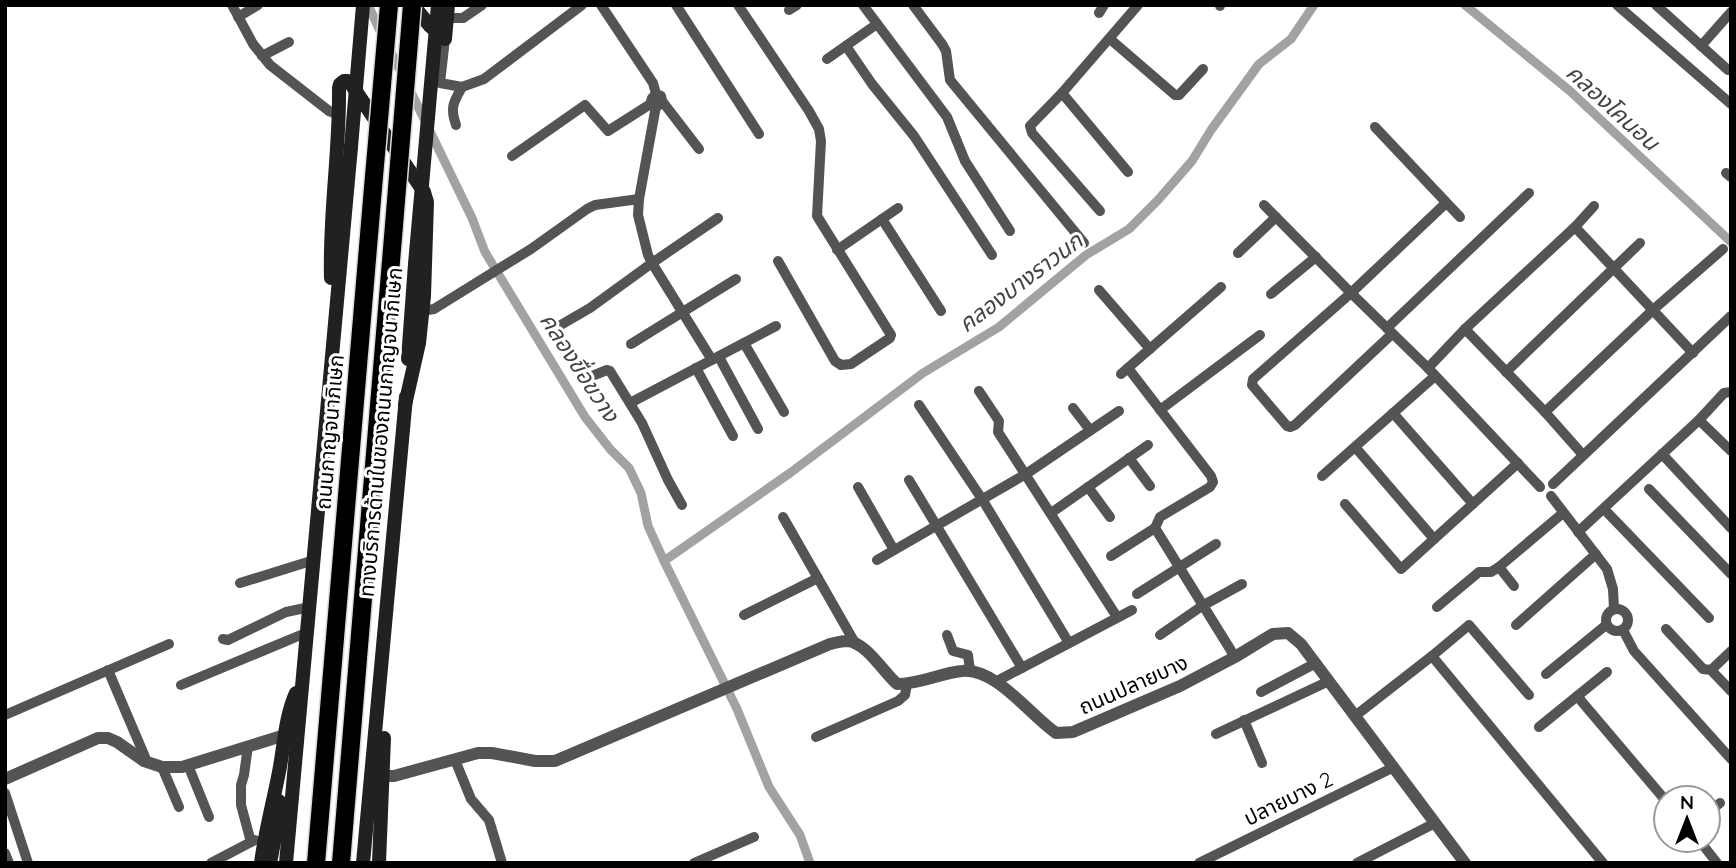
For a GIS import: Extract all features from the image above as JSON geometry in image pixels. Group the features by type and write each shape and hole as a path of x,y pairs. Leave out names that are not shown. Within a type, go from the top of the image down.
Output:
{"highway":[{"name":"ถนนกาญจนาภิเษก","path":"316,863 389,5"},
{"path":"341,863 413,5"}],"main road":[{"path":"286,863 363,5"},
{"path":"413,5 445,39"},
{"name":"ทางบริการด้านในของถนนกาญจนาภิเษก","path":"363,863 374,822 380,688 438,5"},
{"path":"445,39 447,12"},
{"path":"333,346 331,258 340,115 339,88 342,82 348,81 424,192 426,202 419,343 405,405"},
{"path":"261,863 258,839 278,775 293,701 303,678"},
{"path":"379,863 374,822 382,793 383,776 384,729 380,688"},
{"path":"270,863 279,810 278,775"},
{"path":"374,822 386,863"}],"street":[{"path":"232,5 253,44 270,65 329,111 340,115"},
{"path":"238,17 258,5"},
{"path":"447,12 463,18 482,5"},
{"path":"456,125 452,113 453,102 462,88 484,79 582,5"},
{"path":"601,5 653,83 657,101 638,215 648,255 758,429"},
{"path":"676,5 759,134"},
{"path":"738,5 819,129 821,141 817,216 891,335 851,364 841,365 835,361 778,261"},
{"path":"863,5 947,117 965,161 1010,231"},
{"path":"913,5 946,51 950,80 1084,243"},
{"path":"1100,211 1030,129 1138,5"},
{"path":"1617,5 1731,103"},
{"path":"1656,5 1728,70"},
{"path":"1701,46 1731,12"},
{"path":"827,59 877,24"},
{"path":"1110,38 1175,95 1179,95 1203,69"},
{"path":"445,39 440,83 462,88"},
{"path":"262,56 289,42"},
{"path":"845,46 914,136 992,255"},
{"path":"1062,93 1128,172"},
{"path":"657,101 699,149"},
{"path":"512,156 585,105 608,131 657,101"},
{"path":"1375,127 1460,217"},
{"path":"1446,203 1351,293 1253,379 1252,385 1287,426 1294,425 1529,193"},
{"path":"422,311 434,309 595,205 639,198"},
{"path":"1264,205 1431,372 1540,487 1542,495 1551,496 1555,492 1553,484"},
{"path":"1322,476 1393,413 1431,372 1465,329 1594,206"},
{"path":"837,250 898,208"},
{"path":"559,326 590,308 718,218"},
{"path":"1238,253 1276,218"},
{"path":"882,219 942,311"},
{"path":"1575,227 1693,353"},
{"path":"1506,372 1640,243"},
{"path":"1545,412 1654,309 1723,249"},
{"path":"1271,294 1316,257"},
{"path":"631,344 736,279"},
{"path":"1111,556 1155,528 1160,517 1210,487 1213,482 1160,410 1124,371 1222,287"},
{"path":"1099,290 1150,349"},
{"path":"1553,484 1731,316"},
{"path":"630,403 776,326"},
{"path":"1465,329 1583,455"},
{"path":"1160,410 1260,335"},
{"path":"744,343 784,412"},
{"path":"696,369 733,436"},
{"path":"587,379 609,370 642,423 681,505"},
{"path":"979,391 999,421 998,432 1117,617"},
{"path":"1578,531 1699,420 1724,393 1731,391"},
{"path":"919,405 982,499 1069,643"},
{"path":"1073,408 1090,430"},
{"path":"877,560 1026,474 1119,411"},
{"path":"1393,413 1473,504"},
{"path":"1699,420 1731,451"},
{"path":"1051,513 1148,445"},
{"path":"1356,448 1434,539"},
{"path":"1662,454 1731,528"},
{"path":"1129,458 1150,486"},
{"path":"1345,504 1401,569 1518,463"},
{"path":"909,480 1022,668"},
{"path":"1540,487 1544,482 1553,484"},
{"path":"858,487 894,550"},
{"path":"1088,487 1110,517"},
{"path":"1649,489 1731,574"},
{"path":"1551,496 1607,569 1613,589 1614,609"},
{"path":"1604,509 1709,618"},
{"path":"1437,607 1479,572 1491,572 1499,567 1563,513"},
{"path":"783,517 855,643"},
{"path":"1155,528 1235,657"},
{"path":"1137,594 1216,544"},
{"path":"1516,625 1596,554"},
{"path":"240,583 314,560"},
{"path":"1499,567 1514,586"},
{"path":"744,615 818,578"},
{"path":"1160,635 1202,606 1242,584"},
{"path":"223,639 228,640 286,612 310,607"},
{"path":"1614,609 1622,610 1628,616 1628,624 1623,630 1615,632 1606,625 1606,617 1614,609"},
{"path":"998,681 1132,610"},
{"path":"1355,716 1469,625 1529,695"},
{"path":"1546,674 1606,625"},
{"path":"1665,629 1703,669 1711,670 1731,691"},
{"path":"1623,630 1634,651 1731,759"},
{"path":"181,685 308,632"},
{"name":"ถนนปลายบาง","path":"970,671 998,681 1056,733 1073,732 1180,686 1273,635 1288,633 1316,663 1465,863"},
{"path":"383,776 394,776 478,753 492,752 535,761 555,761 830,644 844,641 855,643 864,649 897,684 923,681 963,670 970,671 968,655 953,651 947,635"},
{"path":"5,715 169,644"},
{"path":"1711,670 1731,651"},
{"path":"1432,656 1603,863"},
{"path":"1261,692 1316,663"},
{"path":"108,670 145,757 144,761"},
{"path":"1539,727 1607,672"},
{"path":"1216,734 1329,681"},
{"path":"816,737 898,701 905,695 907,684"},
{"path":"1577,696 1652,784"},
{"path":"1244,720 1262,762"},
{"path":"5,779 98,738 117,742 144,761 162,767 182,767 285,735"},
{"path":"211,863 258,839 241,805 241,785 248,746"},
{"path":"455,760 471,799 489,820 502,863"},
{"path":"188,765 209,817"},
{"path":"162,767 179,807"},
{"name":"ปลายบาง 2","path":"1199,863 1394,767"},
{"path":"5,793 28,863"},
{"path":"1357,863 1435,823"},
{"path":"694,863 754,837"},
{"path":"5,853 9,863"}],"waterway":[{"name":"คลองขื่อขวาง","path":"368,5 382,35"},
{"name":"คลองบางราวนก","path":"664,561 790,473 923,373 999,327 1086,255 1129,229 1192,161 1259,64 1291,39 1314,5"},
{"name":"คลองโคนอน","path":"1465,5 1570,91 1731,242"},
{"name":"คลองขื่อขวาง","path":"389,48 403,76"},
{"name":"คลองขื่อขวาง","path":"409,88 472,218 485,252 585,417 629,468 641,493 648,526 664,561 737,709 769,787 800,835 810,863"}]}
